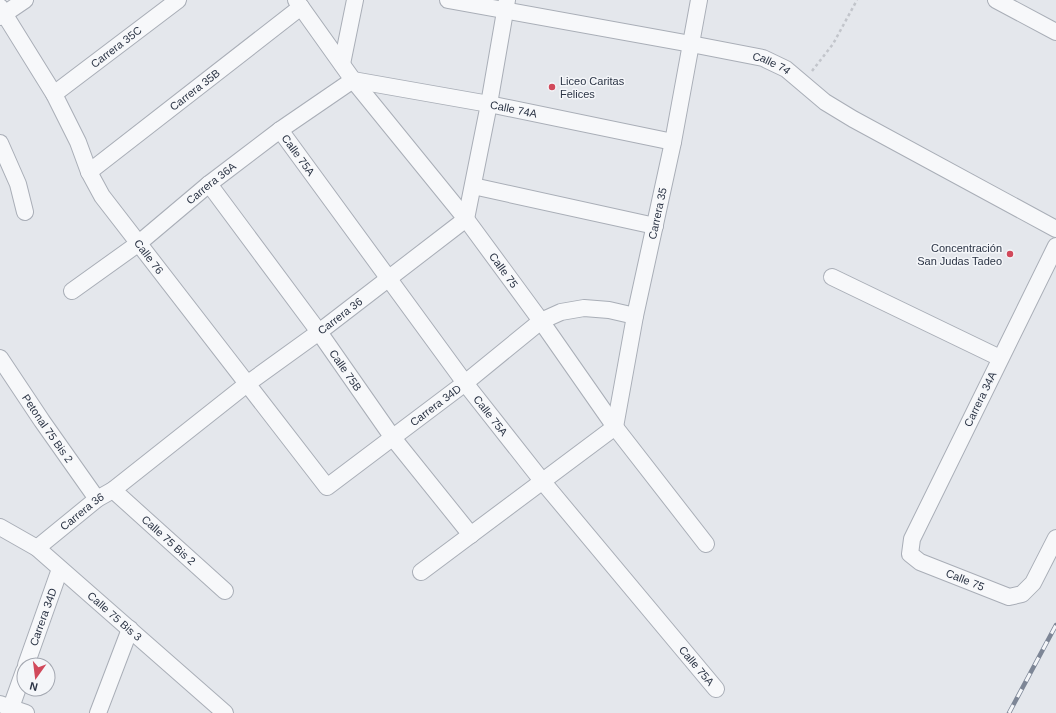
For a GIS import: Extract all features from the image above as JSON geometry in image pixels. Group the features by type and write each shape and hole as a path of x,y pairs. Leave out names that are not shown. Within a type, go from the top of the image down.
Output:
{"street":[{"path":"2,13 24,0"},
{"name":"Carrera 35C","path":"54,94 178,0"},
{"path":"342,64 355,0"},
{"name":"Calle 74","path":"448,0 506,5 763,58 786,69 825,102 853,119 1056,230"},
{"name":"Carrera 35","path":"615,427 635,316 673,142 699,0"},
{"path":"996,0 1056,32"},
{"name":"Calle 75","path":"299,4 353,80 466,219 541,321 615,427 706,544"},
{"name":"Carrera 35B","path":"89,172 299,4"},
{"path":"466,219 489,104 506,5"},
{"name":"Calle 76","path":"2,13 54,94 78,142 89,172 102,196 327,487"},
{"name":"Calle 74A","path":"353,80 489,104 673,142"},
{"name":"Carrera 36A","path":"72,291 138,243 209,184 280,130 353,80"},
{"name":"Calle 75A","path":"280,130 388,280 465,383 542,482 716,689"},
{"path":"0,143 18,184 25,212"},
{"name":"Calle 75B","path":"209,184 319,332 393,438 471,535"},
{"path":"473,186 655,226"},
{"name":"Carrera 36","path":"37,548 97,499 113,490 247,384 319,332 466,219"},
{"name":"Carrera 34A","path":"910,554 912,539 1056,246"},
{"path":"832,277 1000,358"},
{"name":"Carrera 34D","path":"327,487 465,383 541,321 561,312 584,308 609,310 635,316"},
{"name":"Petonal 75 Bis 2","path":"0,358 97,499"},
{"path":"421,572 615,427"},
{"name":"Calle 75 Bis 2","path":"113,490 225,591"},
{"name":"Calle 75 Bis 3","path":"0,527 37,548 225,713"},
{"name":"Calle 75","path":"910,554 920,562 1009,597 1022,594 1033,583 1056,538"},
{"name":"Carrera 34D","path":"29,657 60,569"},
{"path":"98,713 130,629"},
{"path":"16,688 7,708 26,713"}],"path":[{"path":"804,83 833,44 857,0"}],"railway":[{"path":"1009,713 1056,625"}],"place":[{"name":"Liceo Caritas Felices","path":"552,87"},
{"name":"Concentración San Judas Tadeo","path":"1010,254"}]}
